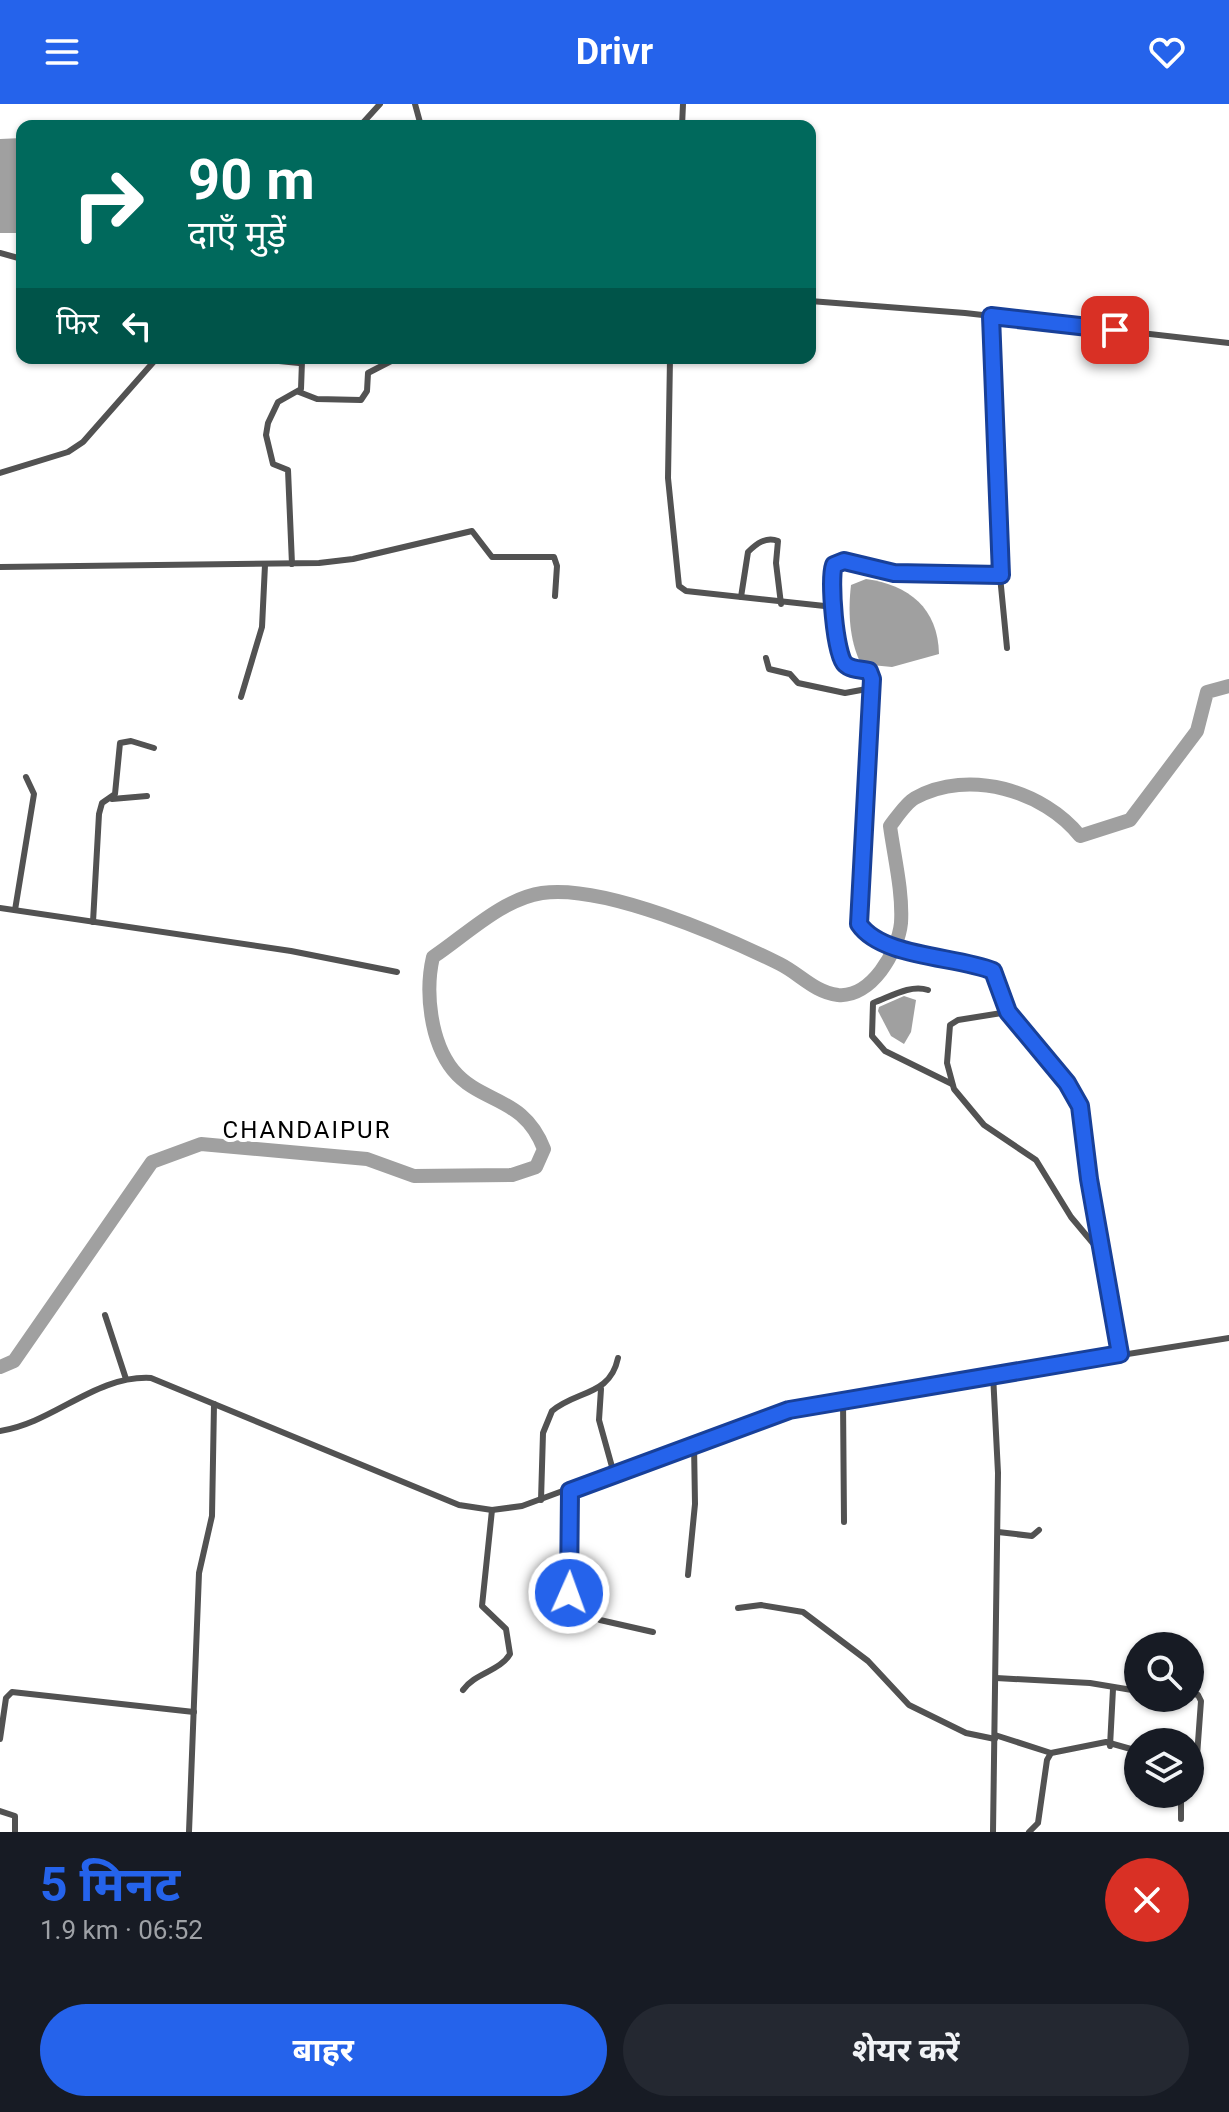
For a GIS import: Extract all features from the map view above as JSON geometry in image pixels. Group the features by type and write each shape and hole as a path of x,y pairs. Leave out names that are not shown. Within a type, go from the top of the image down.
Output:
{"street":[{"path":"816,301 991,316 1229,343"},
{"path":"991,316 1000,576 1007,648"},
{"path":"0,473 75,448 152,364"},
{"path":"299,392 303,364"},
{"path":"292,564 288,470 273,464 266,431 278,402 299,392 317,399 361,400 367,391 368,373 385,364"},
{"path":"670,364 668,478 679,586 686,591 781,604 834,607"},
{"path":"0,567 292,564 353,559 472,531 492,557 554,557 557,566 555,596"},
{"path":"741,597 748,552 762,542 775,539 778,541 776,563 781,604"},
{"path":"1000,576 894,573 844,561 832,569 841,659 851,668 869,671 872,688 867,818 858,918 865,932 902,950 993,971 1008,1012 1067,1083 1080,1106 1120,1354"},
{"path":"241,697 262,627 265,565"},
{"path":"766,658 769,669 790,674 798,683 845,693 872,688"},
{"path":"93,922 99,814 115,794 121,742 131,741 154,748"},
{"path":"15,910 34,794 26,777"},
{"path":"108,800 147,796"},
{"path":"0,908 291,951 397,972"},
{"path":"928,990 920,987 873,1003 872,1036 885,1051 952,1084"},
{"path":"1008,1012 958,1020 950,1025 947,1063 952,1084 984,1125 1036,1160 1071,1217 1102,1254"},
{"path":"105,1315 126,1379"},
{"path":"0,1431 31,1422 126,1379 151,1378 448,1501 492,1510 570,1491 760,1418 843,1399 1229,1338"},
{"path":"541,1500 543,1433 552,1411 601,1389 613,1375 618,1358"},
{"path":"993,1374 998,1532 993,1832"},
{"path":"601,1389 599,1420 614,1474"},
{"path":"843,1399 844,1522"},
{"path":"189,1832 199,1573 212,1516 214,1404"},
{"path":"688,1575 695,1504 694,1444"},
{"path":"570,1491 571,1600 600,1620 653,1632"},
{"path":"463,1690 510,1654 506,1629 482,1606 492,1510"},
{"path":"998,1532 1032,1536 1039,1530"},
{"path":"738,1608 761,1605 803,1612 868,1661 911,1706 966,1733 995,1737 1051,1753 1106,1742 1110,1746 1124,1748"},
{"path":"996,1678 1090,1683 1124,1690"},
{"path":"1110,1746 1113,1689"},
{"path":"0,1739 6,1698 12,1692 194,1712"},
{"path":"1029,1832 1038,1823 1047,1760 1051,1753"},
{"path":"1181,1808 1181,1819"},
{"path":"0,1811 15,1816 15,1832"}],"shaded area":[{"path":"16,138 16,233 0,233 0,139"},
{"path":"866,579 895,587 918,602 933,624 939,654 892,667 861,664 852,635 850,595 851,585"},
{"path":"904,996 916,1000 911,1032 904,1044 891,1036 878,1011 879,1007"}],"waterway":[{"path":"0,1367 14,1361 152,1162 201,1144 367,1159 414,1176 512,1175 536,1167 544,1149 535,1132 514,1110 476,1090 453,1070 439,1045 431,1015 433,957 513,902 542,893 568,892 630,904 727,940 780,964 814,987 838,995 850,994 872,981 881,971 899,935 901,899 890,826 912,800 936,789 981,785 1026,796 1065,820 1080,836 1130,820 1197,731 1207,692 1229,686"}],"district":[{"name":"CHANDAIPUR","path":"307,1130"}],"route":[{"path":"569,1593 570,1491 760,1418 813,1404 1120,1354 1089,1179 1083,1117 1075,1095 1008,1012 993,971 902,950 865,932 859,924 867,818 872,676 864,669 851,668 841,659 831,581 834,565 844,561 894,573 1001,575 991,316 1115,330"}]}
